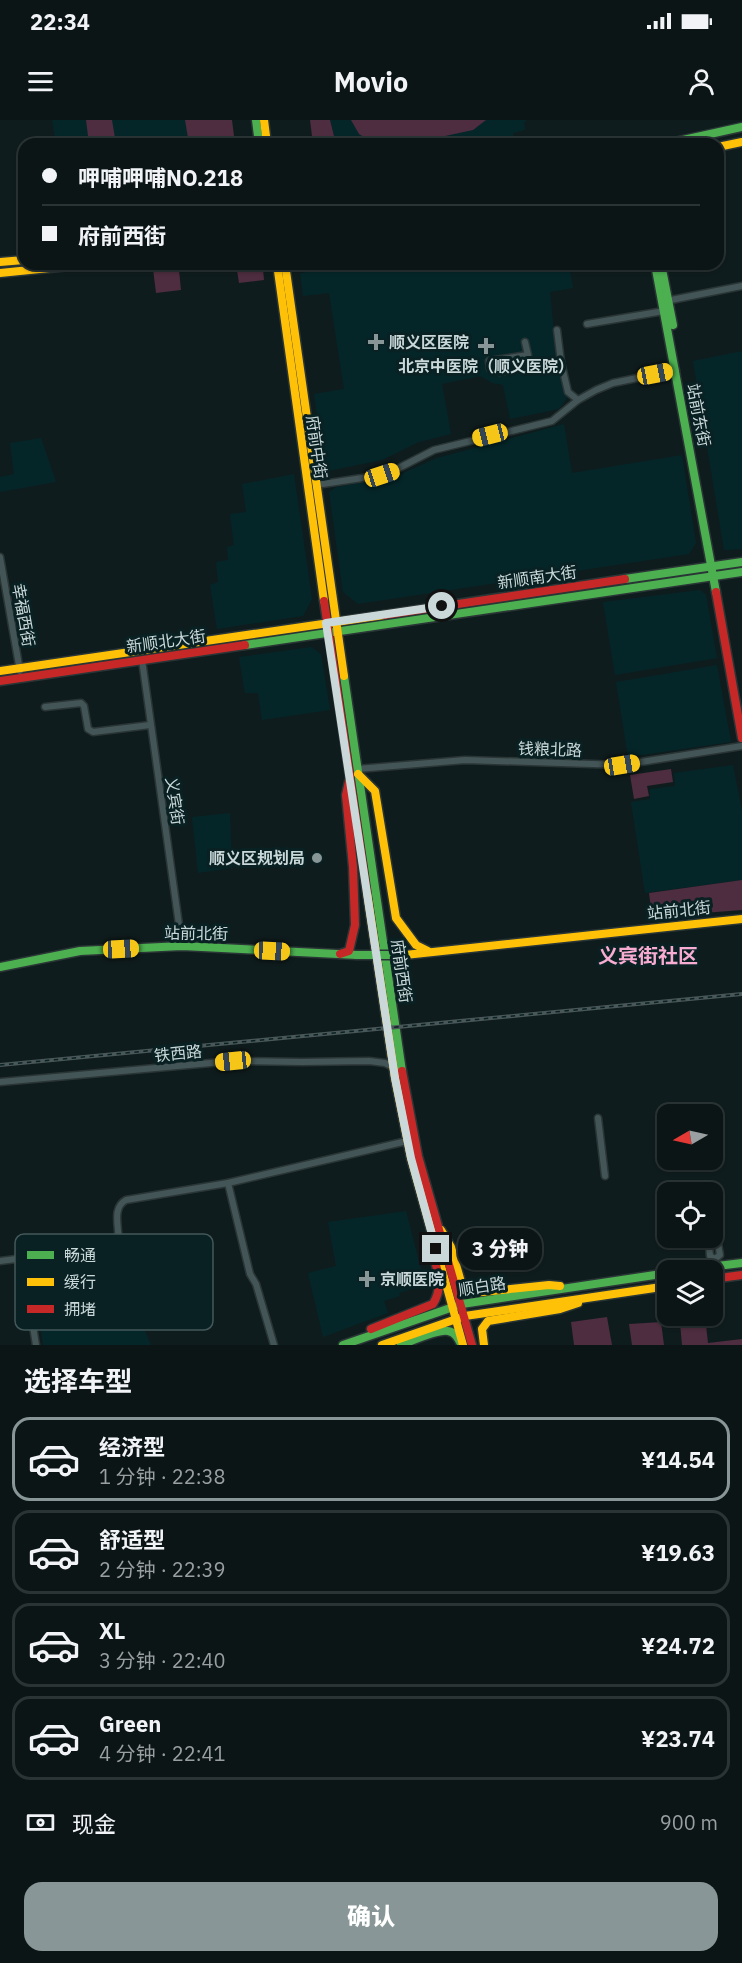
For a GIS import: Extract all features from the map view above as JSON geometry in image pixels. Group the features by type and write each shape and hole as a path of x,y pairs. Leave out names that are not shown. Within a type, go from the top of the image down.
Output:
{"main road":[{"path":"256,120 258,138"},
{"path":"264,120 266,138"},
{"path":"692,138 742,127"},
{"path":"724,146 742,142"},
{"path":"0,262 18,260"},
{"path":"0,273 30,270"},
{"name":"府前中街","path":"278,270 331,622 337,632"},
{"name":"府前中街","path":"286,270 316,484 331,622 328,633"},
{"name":"站前东街","path":"656,270 665,304 715,571"},
{"name":"站前东街","path":"662,270 676,370 715,571"},
{"name":"新顺南大街","path":"337,632 715,571 742,562"},
{"path":"715,571 742,712"},
{"path":"715,571 742,738"},
{"name":"新顺南大街","path":"331,622 715,571 742,572"},
{"name":"新顺北大街","path":"0,671 331,622"},
{"name":"新顺北大街","path":"0,681 337,632"},
{"name":"府前西街","path":"337,632 394,1067 407,1141 463,1310 472,1345"},
{"name":"府前西街","path":"328,633 355,773 407,1103 462,1345"},
{"path":"340,954 349,951 355,925 353,867 346,795 355,773 375,792 396,918 416,945 421,949 435,952"},
{"name":"站前北街","path":"0,967 80,951 182,946 357,955 405,955 742,919"},
{"path":"353,1341 368,1330 433,1304 438,1299 441,1287 430,1244 436,1230 451,1247 461,1282 473,1293 549,1285 569,1288"},
{"path":"723,1262 742,1263"},
{"name":"顺白路","path":"343,1345 453,1312 569,1288 657,1275"},
{"path":"723,1278 742,1275"},
{"name":"顺白路","path":"463,1310 593,1297 657,1288"},
{"path":"484,1345 480,1331 483,1324 488,1321 560,1309 593,1297"},
{"name":"顺白路","path":"382,1345 453,1312"},
{"path":"401,1345 444,1331 456,1335 462,1345"}],"street":[{"path":"587,324 742,286"},
{"path":"556,330 568,392 578,400"},
{"path":"525,342 528,356 489,362 490,369 500,372 561,362"},
{"path":"316,484 382,475 434,450 552,421 578,400 613,383 676,370"},
{"name":"幸福西街","path":"0,557 21,678"},
{"name":"义宾街","path":"142,660 182,946"},
{"path":"45,707 81,703 84,706 88,729 93,732 150,725"},
{"name":"钱粮北路","path":"355,773 465,760 622,765 742,746"},
{"name":"铁西路","path":"0,1082 233,1061 369,1061 394,1067"},
{"path":"598,1118 605,1176"},
{"path":"119,1234 117,1210 120,1203 126,1200 228,1183 407,1141"},
{"path":"228,1183 250,1274 256,1284 274,1345"},
{"path":"0,1262 15,1259"},
{"path":"34,1330 36,1345"}],"shaded area":[{"path":"52,120 232,120 234,138 55,138"},
{"path":"86,120 112,120 115,138 88,138"},
{"path":"185,120 232,120 234,138 188,138"},
{"path":"310,120 330,120 334,138 312,138"},
{"path":"330,120 526,120 525,130 513,133 514,138 334,138"},
{"path":"351,120 486,120 473,130 436,138 365,138 359,134"},
{"path":"153,270 179,270 181,290 156,293"},
{"path":"237,270 263,270 264,280 239,283"},
{"name":"顺义区医院","path":"323,270 570,270 573,288 550,292 557,363 567,398 559,409 510,419 503,385 492,383 480,376 442,384 451,434 419,442 382,460 328,471 324,467 314,394 344,389 329,293 303,296 300,273"},
{"path":"742,351 742,549 724,550 693,361"},
{"path":"564,424 572,473 682,455 696,543 689,554 358,604 343,592 329,492 336,487 396,476 437,458"},
{"path":"41,438 56,482 0,492 0,477 14,474 10,443"},
{"path":"294,474 312,599 303,616 217,629 210,585 218,582 216,562 228,560 227,547 234,545 230,514 246,512 242,484"},
{"path":"700,590 706,595 717,658 615,675 603,602"},
{"path":"311,647 321,654 330,710 262,720 258,693 245,693 239,657"},
{"path":"717,665 731,742 628,757 616,682"},
{"path":"733,765 742,811 742,880 645,893 631,802 650,799 650,789 675,786 674,773"},
{"path":"671,769 673,782 647,786 649,796 634,799 630,775"},
{"path":"230,813 232,868 198,873 192,817"},
{"path":"742,880 742,910 652,917 649,893"},
{"name":"京顺医院","path":"406,1211 425,1285 399,1293 400,1296 384,1301 388,1313 323,1337 308,1273 336,1266 328,1222"},
{"path":"607,1317 612,1345 574,1345 571,1322"},
{"path":"657,1322 657,1326 662,1326 664,1345 632,1345 629,1324"},
{"path":"680,1326 706,1326 708,1343 742,1339 742,1345 682,1345"},
{"path":"41,1330 145,1330 151,1345 43,1345"}],"railway":[{"path":"0,1065 742,994"}],"traffic: fast":[{"path":"256,120 258,138"},
{"path":"692,138 742,127"},
{"path":"656,270 716,592"},
{"path":"662,270 673,325"},
{"path":"625,579 742,562"},
{"path":"245,645 742,572"},
{"path":"344,676 402,1071"},
{"path":"0,967 80,951 182,946 357,955"},
{"path":"357,955 405,955"},
{"path":"723,1265 742,1263"},
{"path":"343,1345 462,1304 657,1275"},
{"path":"401,1345 431,1333 443,1331 453,1333 461,1344"}],"traffic: slow":[{"path":"264,120 266,138"},
{"path":"724,146 742,142"},
{"path":"0,262 18,260"},
{"path":"0,273 30,270"},
{"path":"278,270 324,601"},
{"path":"286,270 344,676"},
{"path":"0,671 384,615"},
{"path":"358,774 375,791 396,918 416,945 428,951"},
{"path":"367,892 395,1078 411,1158 463,1345"},
{"path":"405,955 742,919"},
{"path":"441,1230 451,1247 461,1282 473,1293 549,1285 560,1286"},
{"path":"382,1345 465,1316 657,1288"},
{"path":"484,1345 482,1329 488,1321 560,1309 578,1303"}],"traffic: jam":[{"path":"384,615 625,579"},
{"path":"716,592 742,738"},
{"path":"324,601 367,892"},
{"path":"0,681 245,645"},
{"path":"340,954 349,951 355,925 353,867 346,795 349,782"},
{"path":"402,1071 418,1156 472,1345"},
{"path":"371,1329 433,1304 437,1295 439,1278 431,1235"},
{"path":"723,1278 742,1275"}],"place":[{"name":"顺义区医院","path":"376,342"},
{"name":"北京中医院（顺义医院）","path":"486,346"},
{"name":"顺义区规划局","path":"317,858"},
{"name":"京顺医院","path":"367,1279"}],"district":[{"name":"义宾街社区","path":"648,956"}],"route":[{"path":"436,1249 411,1158 395,1078 326,623 442,606"}]}
